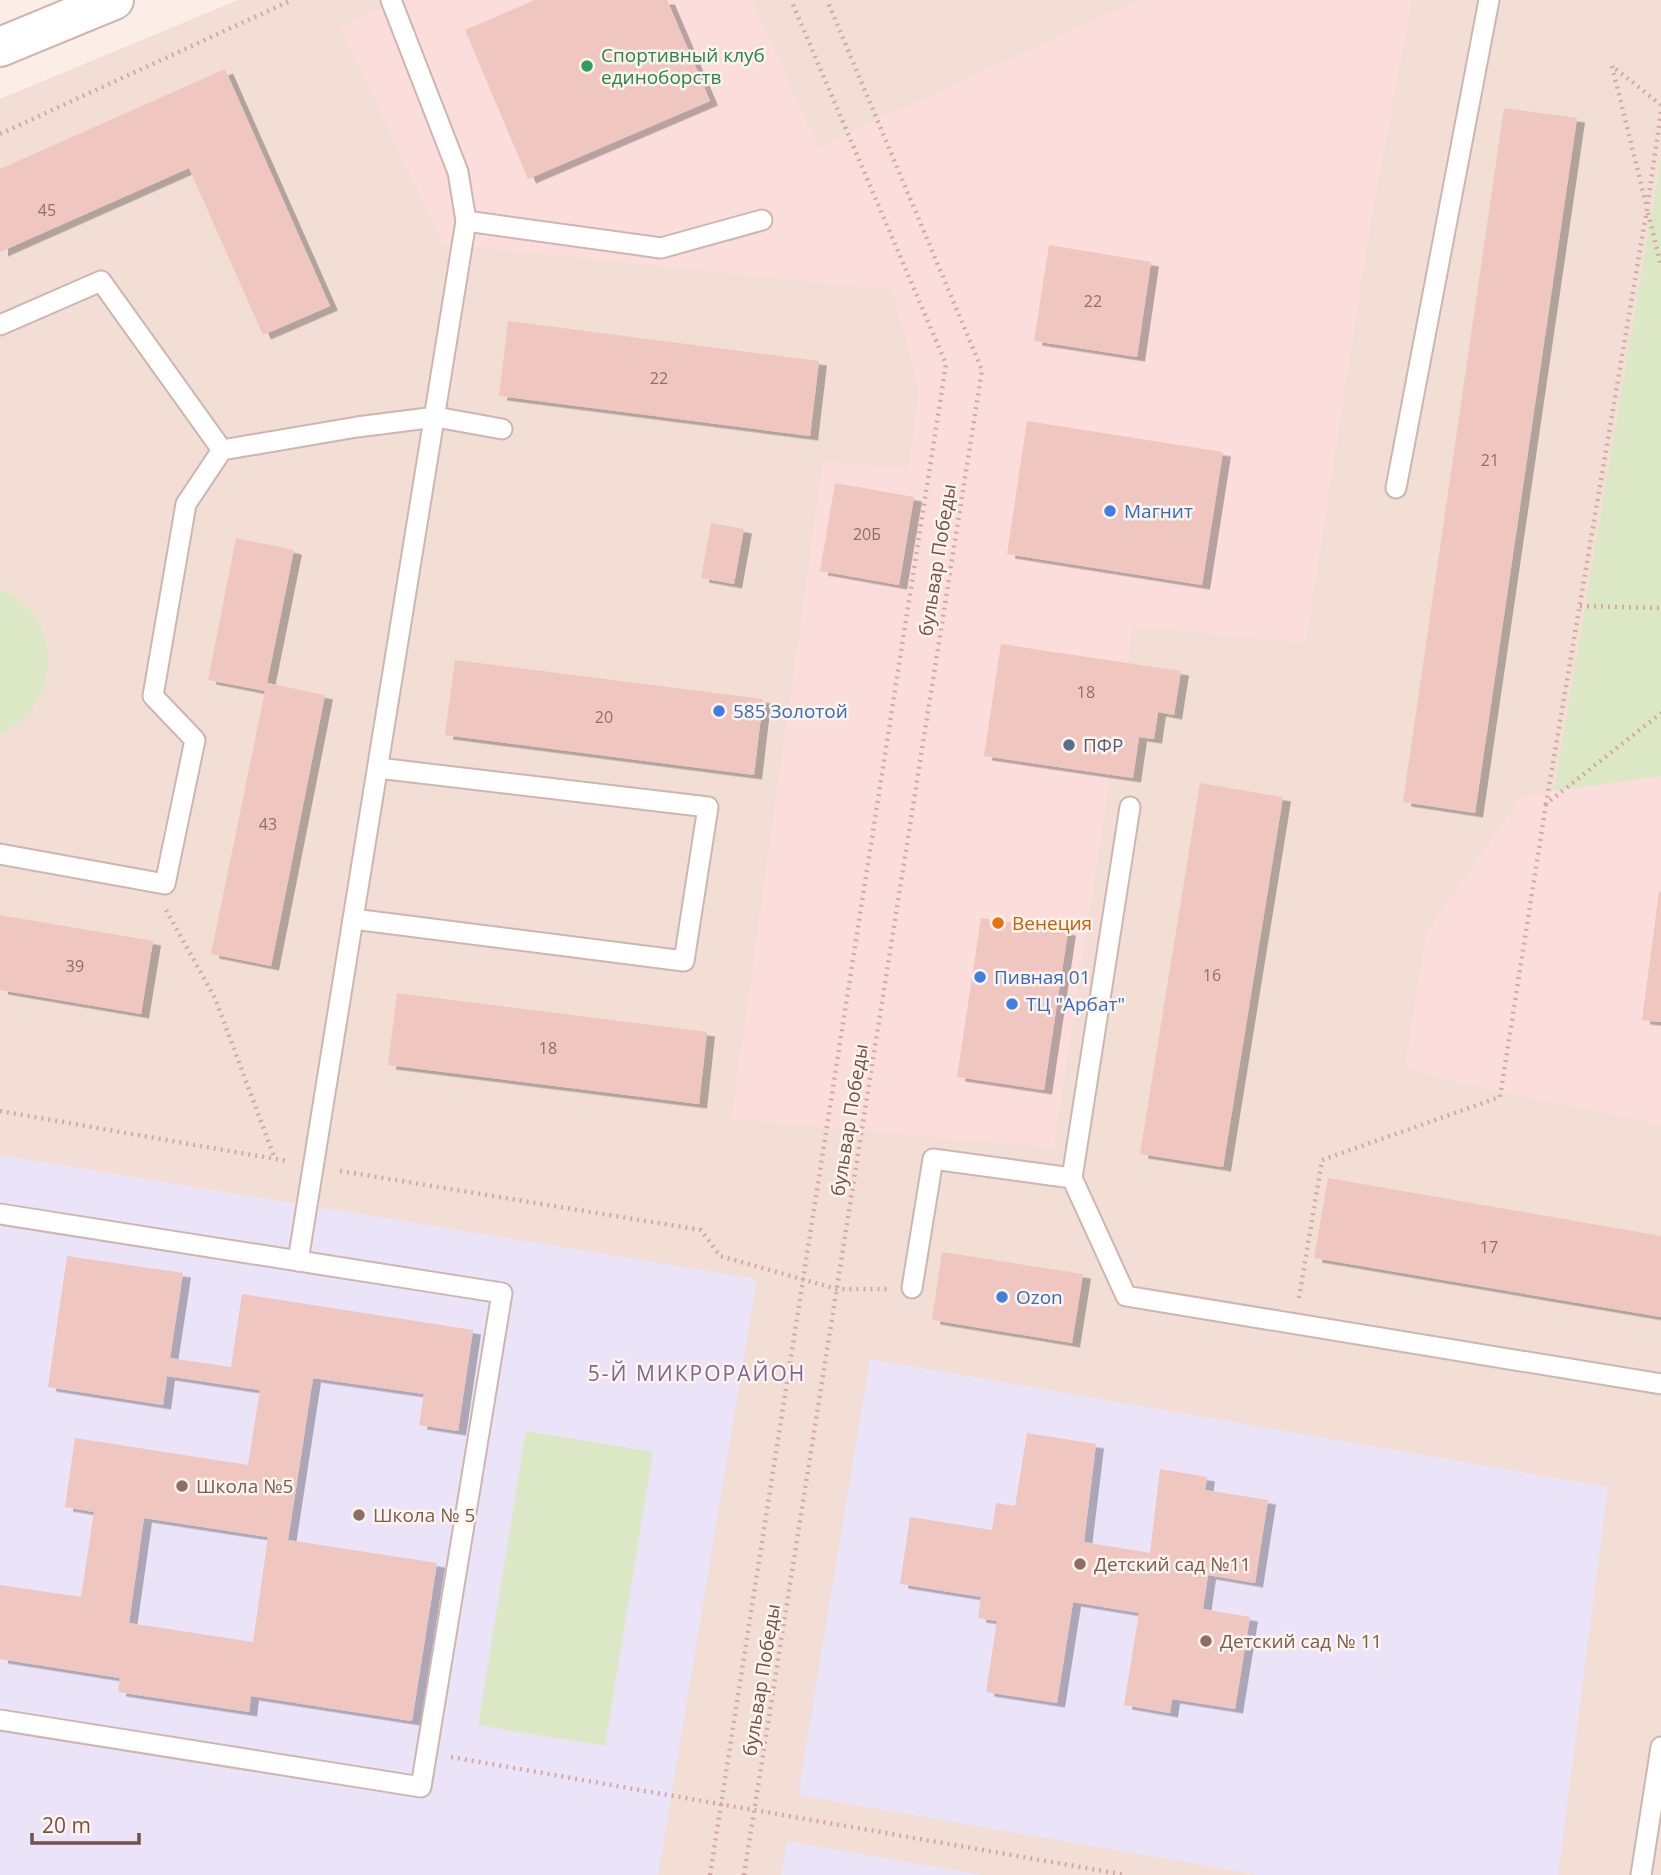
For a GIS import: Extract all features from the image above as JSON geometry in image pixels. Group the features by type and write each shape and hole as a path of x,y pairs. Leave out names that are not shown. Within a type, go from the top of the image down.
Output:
{"street":[{"path":"0,47 114,0"}],"lane":[{"path":"298,1261 466,221 458,172 391,0"},
{"path":"1396,488 1489,0"},
{"path":"466,221 661,248 762,220"},
{"path":"0,325 101,281 222,450"},
{"path":"0,854 165,884 195,740 153,696 186,504 222,450 436,418 502,429"},
{"path":"353,919 684,961 708,807 378,768"},
{"path":"1130,807 1072,1178 1126,1296 1661,1384"},
{"path":"912,1288 933,1160 1072,1178"},
{"path":"0,1214 502,1293 421,1787 0,1720"},
{"path":"1641,1875 1661,1747"}],"path":[{"path":"0,134 292,0"},
{"path":"710,1875 946,364 791,0"},
{"name":"бульвар Победы","path":"744,1875 982,370 827,0"},
{"path":"1661,105 1612,66 1661,266"},
{"path":"1295,1323 1322,1160 1500,1097 1661,112"},
{"path":"1580,606 1661,608"},
{"path":"1546,804 1661,713"},
{"path":"150,881 215,998 275,1159"},
{"path":"0,1111 701,1230 720,1255 803,1280 837,1289 912,1288"},
{"path":"426,1753 1126,1875"}],"shaded area":[{"path":"238,0 1661,0 1661,1875 0,1875 0,99"},
{"path":"398,0 752,0 818,147 1138,0 1412,0 1371,222 1306,643 1133,627 1054,1148 731,1119 823,461 908,469 919,390 892,290 443,244 340,28"},
{"path":"1661,776 1661,1125 1455,1082 1405,1067 1426,933 1520,798"},
{"name":"Школа № 5","path":"0,1155 757,1279 658,1875 0,1875"},
{"name":"Детский сад № 11","path":"870,1359 1608,1487 1558,1875 1259,1875 798,1795"},
{"path":"787,1841 981,1875 781,1875"}],"green space":[{"path":"1661,159 1661,776 1554,791"},
{"path":"0,589 21,602 36,620 45,640 48,661 45,683 36,703 21,720 0,734"},
{"path":"526,1431 653,1452 605,1746 478,1725"}],"building":[{"name":"Спортивный клуб единоборств","path":"535,0 667,0 710,101 528,179 465,30"},
{"path":"225,69 330,306 263,335 189,168 0,252 0,169"},
{"path":"1504,108 1577,118 1475,813 1403,802"},
{"path":"1049,245 1151,262 1137,357 1034,341"},
{"path":"508,321 819,361 810,436 499,396"},
{"path":"1027,421 1223,452 1202,585 1007,554"},
{"path":"835,483 914,497 899,585 820,571"},
{"path":"711,523 744,529 734,584 701,578"},
{"path":"236,538 294,550 267,683 325,695 271,966 211,954 265,691 208,680"},
{"path":"1001,644 1181,671 1174,715 1158,712 1154,739 1139,737 1133,778 984,756"},
{"path":"455,660 763,699 754,775 445,735"},
{"path":"1200,783 1283,797 1223,1167 1140,1154"},
{"path":"1661,892 1661,1022 1642,1020"},
{"path":"0,915 153,941 141,1014 0,990"},
{"name":"ТЦ \"Арбат\"","path":"981,918 1068,931 1044,1090 957,1077"},
{"path":"397,993 707,1032 699,1104 388,1065"},
{"path":"1328,1178 1661,1236 1661,1317 1314,1258"},
{"path":"942,1252 1083,1274 1072,1343 932,1320"},
{"path":"67,1256 183,1273 170,1358 231,1367 242,1294 473,1330 458,1431 419,1425 424,1394 313,1378 288,1540 437,1563 412,1721 251,1696 249,1712 118,1692 120,1678 0,1659 0,1585 81,1597 94,1512 65,1507 75,1438 248,1465 260,1390 167,1376 163,1405 48,1387","holes":["144,1518 268,1537 253,1642 129,1623"]},
{"name":"Детский сад №11","path":"1027,1433 1096,1444 1084,1542 1150,1553 1160,1469 1207,1477 1205,1490 1268,1500 1255,1583 1208,1575 1203,1609 1250,1617 1235,1709 1172,1699 1170,1713 1124,1705 1139,1613 1073,1602 1057,1703 986,1692 997,1621 978,1618 981,1597 900,1584 910,1517 992,1530 996,1503 1015,1506"}],"place":[{"name":"Спортивный клуб единоборств","path":"587,66"},
{"name":"Магнит","path":"1110,511"},
{"name":"585 Золотой","path":"719,711"},
{"name":"ПФР","path":"1069,745"},
{"name":"Венеция","path":"998,923"},
{"name":"Пивная 01","path":"980,977"},
{"name":"ТЦ \"Арбат\"","path":"1012,1004"},
{"name":"Ozon","path":"1002,1297"},
{"name":"Школа №5","path":"182,1486"},
{"name":"Школа № 5","path":"359,1515"},
{"name":"Детский сад №11","path":"1080,1564"},
{"name":"Детский сад № 11","path":"1206,1641"}],"district":[{"name":"5-Й МИКРОРАЙОН","path":"697,1373"}]}
